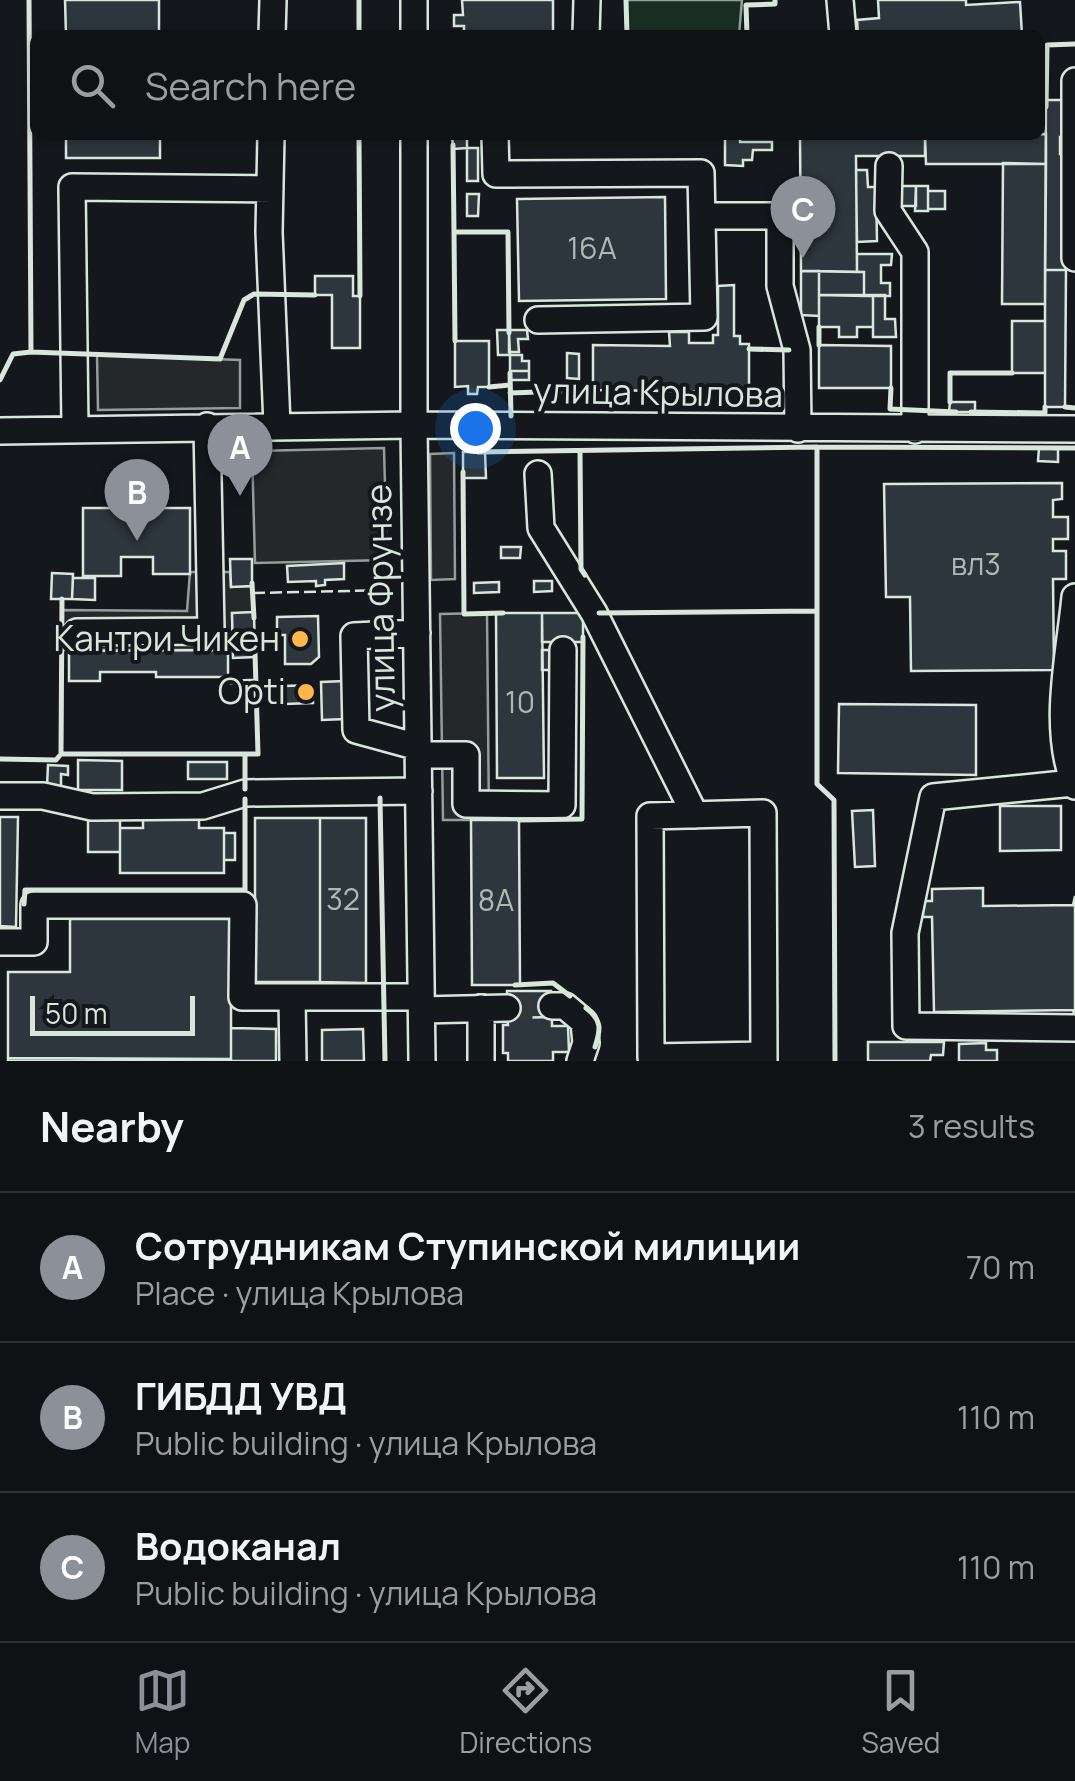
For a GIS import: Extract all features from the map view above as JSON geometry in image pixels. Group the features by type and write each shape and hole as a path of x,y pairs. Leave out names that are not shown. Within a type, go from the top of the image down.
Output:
{"street":[{"path":"272,0 272,30"},
{"path":"414,0 414,30"},
{"path":"586,30 587,0"},
{"path":"840,0 842,30"},
{"path":"1075,81 1075,258"},
{"path":"271,140 277,425"},
{"name":"улица Фрунзе","path":"414,140 422,1061"},
{"path":"495,140 496,174 701,173 704,317 538,320"},
{"path":"888,166 888,212 915,252 916,430"},
{"path":"87,435 72,188 270,189"},
{"path":"702,216 780,216 780,286 796,350 798,430"},
{"name":"улица Крылова","path":"0,431 87,435 277,425 1075,429"},
{"path":"77,632 211,631 207,426"},
{"path":"538,474 541,528 594,613 695,814"},
{"path":"1075,597 1063,712 1063,739 1074,785 933,796 905,933 906,1026 1075,1028"},
{"path":"417,633 354,636 356,730 418,751 466,755 466,804 562,805 563,650"},
{"path":"0,796 43,796 92,807 202,806 245,792 419,792"},
{"path":"763,813 764,1058 651,1057 650,816 763,813"},
{"path":"0,942 34,942 34,905 243,905 242,997 494,1008 482,1061"},
{"path":"292,998 293,1061"},
{"path":"552,1006 565,1006 584,1022 586,1043 580,1061"}],"green space":[{"path":"626,0 742,0 739,30 627,30"}],"shaded area":[{"path":"97,355 240,360 240,408 98,410"},
{"path":"384,448 387,560 255,563 252,451"},
{"path":"454,453 455,579 431,580 430,454"},
{"path":"190,572 230,572 231,587 252,586 254,612 232,614 233,650 61,650 62,610 187,611"},
{"path":"487,613 489,820 443,820 440,614"}],"building":[{"path":"65,0 159,0 159,30 66,30"},
{"path":"462,0 553,0 553,30 464,30 464,26 454,26 454,15 463,15"},
{"path":"878,0 966,0 966,5 1020,2 1022,30 858,30 857,20 879,18"},
{"path":"1046,100 1065,100 1065,137 1060,137 1060,154 1065,154 1066,270 1045,270"},
{"path":"1045,134 1046,164 926,164 925,140 1045,140"},
{"path":"66,140 160,140 160,158 66,158"},
{"path":"452,140 467,140 467,148 453,149"},
{"path":"725,140 772,142 772,150 753,150 752,160 743,160 743,166 725,165"},
{"path":"800,140 925,140 925,156 856,156 857,272 801,271"},
{"path":"467,148 478,148 478,181 467,181"},
{"path":"1003,163 1046,164 1045,304 1002,304"},
{"path":"856,170 867,170 868,187 876,187 877,241 857,242"},
{"path":"899,186 916,186 916,206 899,206"},
{"path":"916,186 928,186 928,211 915,211"},
{"path":"928,191 945,191 945,209 928,209"},
{"path":"467,194 479,194 478,216 467,216"},
{"path":"665,197 666,299 519,301 517,199"},
{"path":"857,254 892,254 891,265 881,265 881,283 890,283 890,296 864,296 864,272 857,272"},
{"path":"1045,270 1066,270 1065,407 1045,407"},
{"path":"801,271 819,271 819,316 801,315"},
{"path":"819,271 864,272 864,296 819,295"},
{"path":"315,276 353,276 353,296 360,296 360,348 332,348 332,295 315,295"},
{"path":"734,285 734,336 740,336 740,344 749,344 749,392 593,390 593,345 670,346 669,332 689,332 689,343 713,343 713,335 718,335 718,286"},
{"path":"819,295 873,295 873,327 857,327 857,337 839,337 839,327 819,327"},
{"path":"873,295 885,295 885,319 895,319 896,337 873,337"},
{"path":"1012,321 1045,321 1045,373 1012,373"},
{"path":"497,330 509,330 510,355 498,355"},
{"path":"509,330 527,330 528,339 518,339 519,352 509,352"},
{"path":"455,341 489,341 489,387 478,387 477,394 468,394 468,386 455,387"},
{"path":"819,345 891,346 891,388 819,388"},
{"path":"567,353 579,354 579,379 567,378"},
{"path":"510,355 522,355 522,361 529,361 529,371 510,371"},
{"path":"510,371 529,371 529,380 510,380"},
{"path":"950,402 975,402 975,412 949,412"},
{"path":"1039,448 1058,449 1058,462 1038,461"},
{"path":"463,452 485,452 486,478 463,478"},
{"path":"1062,483 1062,499 1053,500 1053,517 1068,517 1068,539 1053,539 1053,551 1066,551 1066,579 1053,579 1054,670 911,671 910,597 886,597 884,484"},
{"path":"83,508 190,508 190,574 153,574 153,557 121,557 121,576 83,576"},
{"path":"501,547 521,547 520,558 501,558"},
{"path":"230,559 252,559 252,586 231,587"},
{"path":"344,563 344,579 325,580 325,585 316,586 316,581 288,582 287,566"},
{"path":"52,573 73,574 72,599 51,599"},
{"path":"73,578 95,578 95,600 72,599"},
{"path":"534,581 552,581 552,591 534,592"},
{"path":"499,582 499,592 474,593 474,583"},
{"path":"254,612 255,657 233,658 232,613"},
{"path":"496,613 542,613 544,778 497,778"},
{"path":"542,613 583,613 583,642 542,642"},
{"path":"318,616 319,657 311,664 285,664 285,635 277,635 277,617"},
{"path":"228,650 228,677 100,672 100,681 69,681 69,651"},
{"path":"542,650 551,650 551,670 542,670"},
{"path":"344,681 345,719 322,720 321,682"},
{"path":"313,685 313,703 285,704 284,686"},
{"path":"839,704 976,705 976,775 838,773"},
{"path":"78,760 122,761 122,790 78,790"},
{"path":"188,762 227,762 227,779 188,779"},
{"path":"48,765 68,766 68,775 61,774 61,787 47,786"},
{"path":"1000,806 1061,806 1061,850 1000,851"},
{"path":"873,810 875,866 855,867 852,811"},
{"path":"0,817 18,817 16,927 0,926"},
{"path":"255,818 320,818 320,982 255,982"},
{"path":"320,818 366,818 366,983 320,982"},
{"path":"143,819 199,819 199,828 224,828 224,873 120,873 120,828 143,828"},
{"path":"88,820 120,820 120,852 88,852"},
{"path":"471,820 519,820 520,985 472,985"},
{"path":"224,833 235,833 235,860 224,860"},
{"path":"983,888 983,906 1073,905 1075,896 1075,1018 1073,1010 934,1012 932,917 923,917 923,901 932,901 932,889"},
{"path":"70,919 231,919 231,1059 8,1058 8,972 70,972"},
{"path":"507,991 551,991 552,1017 507,1018"},
{"path":"552,1017 552,1026 568,1026 569,1052 553,1052 553,1061 508,1061 508,1053 503,1053 503,1025 508,1025 507,1018"},
{"path":"231,1028 276,1029 276,1061 8,1061 231,1059"},
{"path":"363,1029 364,1061 322,1061 322,1030"},
{"path":"868,1042 944,1042 943,1055 931,1055 930,1061 868,1061"},
{"path":"986,1043 986,1050 997,1050 997,1061 959,1061 959,1044"}],"tunnel":[{"path":"507,1008 552,1006"}],"fence":[{"path":"253,593 392,590"}],"wall":[{"path":"29,0 31,352 220,359 244,300 254,294 315,295"},
{"path":"359,0 359,30"},
{"path":"626,0 627,30"},
{"path":"747,30 746,5 775,4 775,0"},
{"path":"1046,107 1047,45 1075,44"},
{"path":"359,140 360,296"},
{"path":"453,145 454,232"},
{"path":"455,341 454,232 508,232 509,333"},
{"path":"819,327 819,345"},
{"path":"749,349 789,350"},
{"path":"0,380 13,354 31,352"},
{"path":"510,373 511,416"},
{"path":"950,402 950,373 1012,373"},
{"path":"489,387 510,385"},
{"path":"891,388 890,409 956,412"},
{"path":"510,393 593,390"},
{"path":"971,412 1045,413 1045,407"},
{"path":"1065,407 1075,408"},
{"path":"817,447 1075,448"},
{"path":"478,452 817,447 817,611"},
{"path":"580,451 581,569 585,575"},
{"path":"463,472 464,614 503,613"},
{"path":"252,583 254,618"},
{"path":"61,754 62,599"},
{"path":"599,613 817,611 817,784 834,800 835,1061"},
{"path":"519,820 582,819 583,637"},
{"path":"245,789 245,754 258,754 255,653"},
{"path":"228,677 231,682 256,681"},
{"path":"0,759 56,760 61,754 245,754"},
{"path":"380,798 385,1061"},
{"path":"24,904 25,890 245,890 245,799"},
{"path":"515,985 553,983 570,996"},
{"path":"586,1008 599,1025 595,1047"}],"place":[{"name":"Водоканал","path":"803,258"},
{"name":"Сотрудникам Ступинской милиции","path":"240,496"},
{"name":"ГИБДД УВД","path":"137,541"},
{"name":"Кантри Чикен","path":"300,639"},
{"name":"Opti","path":"306,692"}]}
